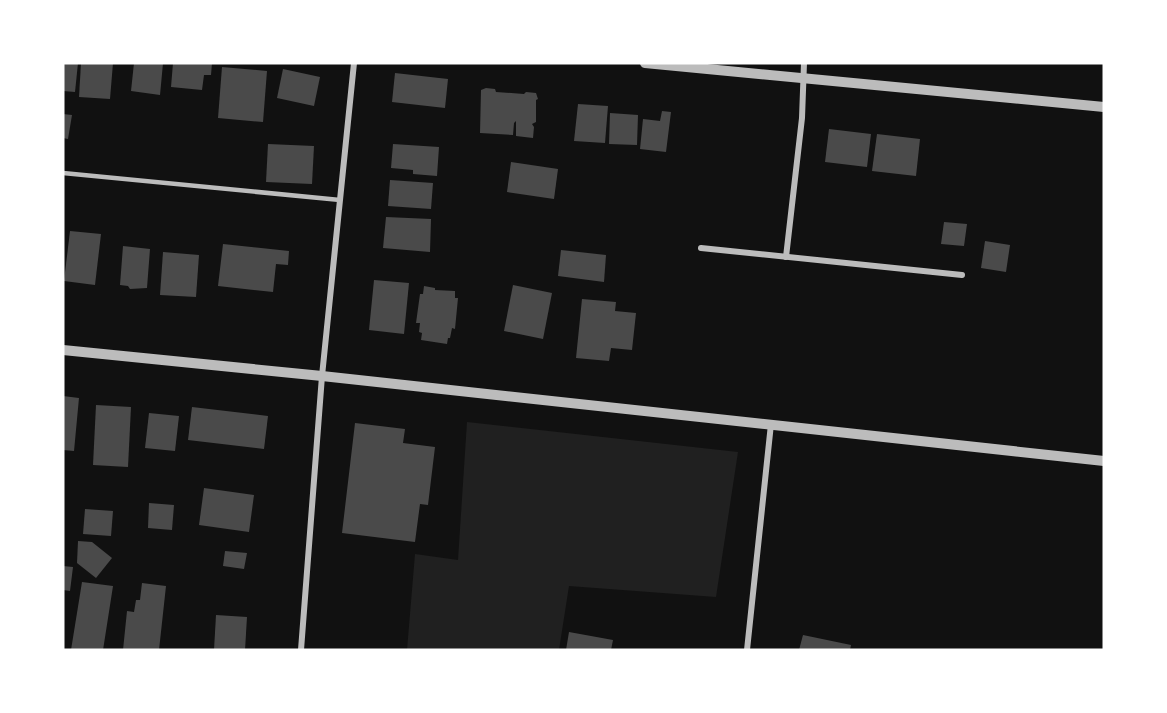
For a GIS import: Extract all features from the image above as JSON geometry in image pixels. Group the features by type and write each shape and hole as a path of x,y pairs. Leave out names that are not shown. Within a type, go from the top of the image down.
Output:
{"street":[{"path":"301,650 322,376 354,63"},
{"path":"645,63 802,80 1104,107"},
{"path":"786,256 801,118 804,63"},
{"path":"701,248 962,275"},
{"path":"63,350 1104,460"},
{"path":"747,650 771,424"}],"lane":[{"path":"63,173 340,200"}],"shaded area":[{"path":"467,422 738,452 716,597 569,586 559,650 407,650 415,554 458,560"}],"building":[{"path":"63,63 78,63 75,92 63,91"},
{"path":"81,63 113,63 110,99 79,97"},
{"path":"134,63 163,63 160,95 131,91"},
{"path":"173,63 212,63 211,75 204,75 202,90 171,87"},
{"path":"222,67 267,71 263,122 218,118"},
{"path":"283,69 320,77 314,106 277,98"},
{"path":"395,73 448,79 445,108 392,102"},
{"path":"495,89 496,92 536,93 538,99 536,100 536,122 532,124 533,138 516,136 516,121 513,135 480,133 481,90"},
{"path":"578,104 608,106 605,143 574,141"},
{"path":"662,111 671,112 666,152 640,149 643,119 660,121"},
{"path":"610,113 638,115 637,145 609,144"},
{"path":"63,114 72,115 68,139 63,138"},
{"path":"829,129 871,134 867,167 825,162"},
{"path":"877,134 920,139 916,176 872,171"},
{"path":"268,144 314,146 312,184 266,182"},
{"path":"393,144 439,147 437,176 413,174 413,170 391,168"},
{"path":"511,162 558,169 554,199 507,192"},
{"path":"390,180 433,183 431,209 388,206"},
{"path":"386,217 431,219 430,252 383,248"},
{"path":"944,222 967,224 964,246 941,244"},
{"path":"70,231 101,234 95,285 64,281"},
{"path":"985,241 1010,245 1006,272 981,268"},
{"path":"223,244 289,251 288,265 276,264 273,292 218,286"},
{"path":"123,246 150,249 147,288 130,289 128,286 120,285"},
{"path":"561,250 606,255 604,282 558,276"},
{"path":"163,252 199,255 196,297 160,295"},
{"path":"374,280 409,283 404,334 369,330"},
{"path":"513,285 552,293 543,339 504,331"},
{"path":"424,286 435,288 435,290 455,291 455,298 458,298 455,329 452,328 447,344 421,340 420,323 416,323 420,294 423,294"},
{"path":"582,299 616,302 615,311 636,313 632,350 611,348 609,361 576,358"},
{"path":"63,396 79,398 74,451 63,450"},
{"path":"96,405 131,407 128,467 93,465"},
{"path":"192,407 268,416 264,449 188,440"},
{"path":"149,413 179,416 175,451 145,448"},
{"path":"355,423 405,429 403,443 435,447 428,505 420,504 415,542 342,533"},
{"path":"204,488 254,495 249,532 199,525"},
{"path":"149,503 174,505 172,530 148,528"},
{"path":"85,509 113,511 111,536 83,534"},
{"path":"78,541 92,542 112,558 96,578 77,563"},
{"path":"225,551 247,553 244,569 223,566"},
{"path":"63,566 73,567 70,591 63,590"},
{"path":"82,582 113,586 103,650 71,650"},
{"path":"142,583 166,586 159,650 123,650 127,611 134,612 136,600 140,600"},
{"path":"216,615 247,617 245,650 214,650"},
{"path":"569,632 613,640 611,650 566,650"},
{"path":"803,635 851,645 850,650 799,650"}]}
